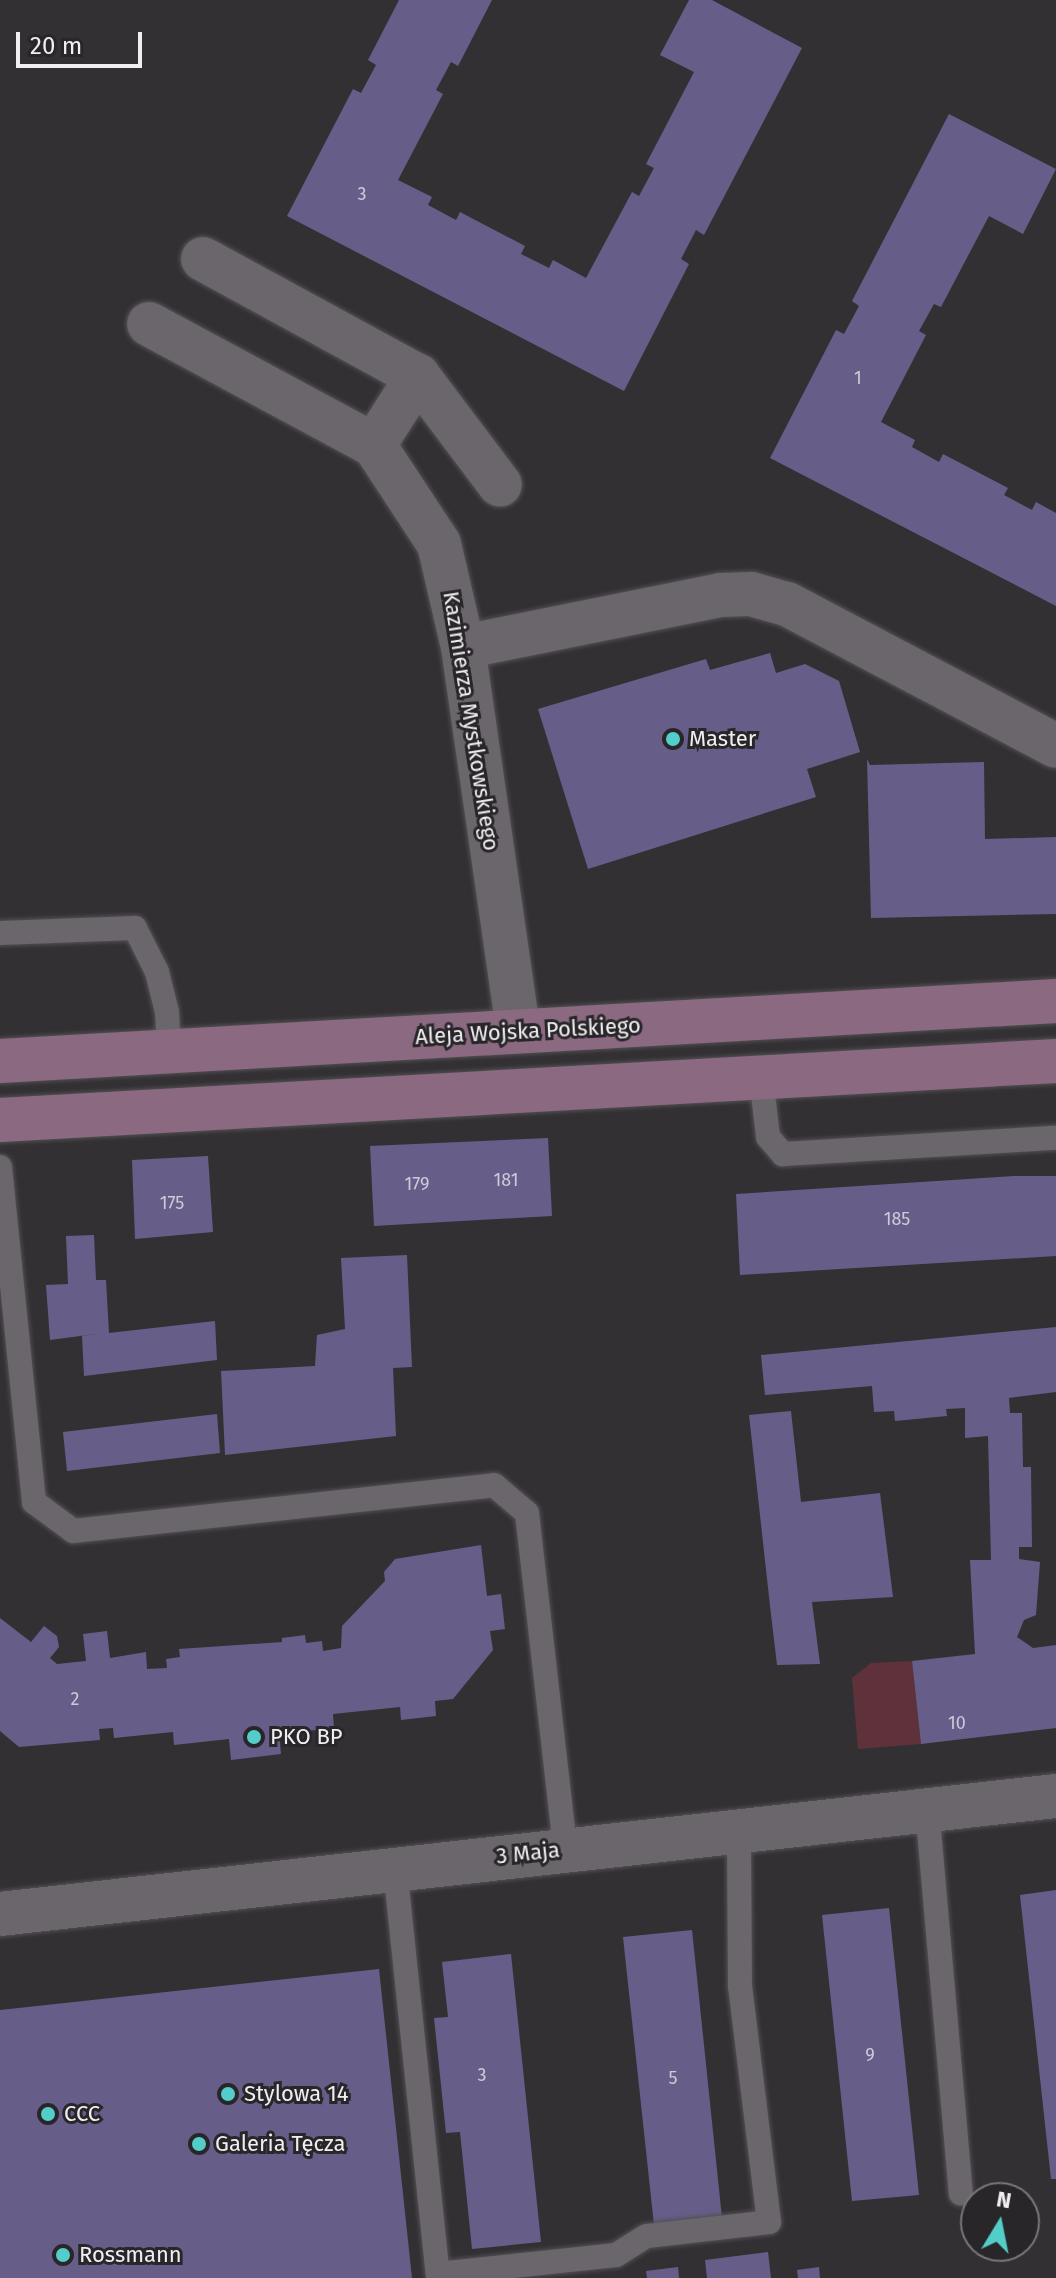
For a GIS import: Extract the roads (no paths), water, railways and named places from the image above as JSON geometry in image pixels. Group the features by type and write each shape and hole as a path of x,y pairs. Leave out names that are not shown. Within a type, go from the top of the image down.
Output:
{"main road":[{"name":"Aleja Wojska Polskiego","path":"0,1061 1056,1001"},
{"path":"0,1120 1056,1061"}],"street":[{"path":"203,259 418,376 500,485"},
{"name":"Kazimierza Mystkowskiego","path":"149,324 374,445 439,544 463,647 518,1031"},
{"path":"374,445 418,376"},
{"path":"463,647 721,595 751,594 787,604 1056,746"},
{"name":"3 Maja","path":"0,1914 927,1807 1056,1796"}],"lane":[{"path":"0,933 135,928 157,972 167,1012 169,1051"},
{"path":"761,1077 768,1137 783,1154 1056,1138"},
{"path":"0,1167 34,1502 73,1531 494,1485 527,1513 565,1849"},
{"path":"927,1807 960,2183"},
{"path":"395,1868 438,2274 617,2267 647,2236 769,2222 740,1987 739,1829"}],"place":[{"name":"Master","path":"673,739"},
{"name":"PKO BP","path":"254,1737"},
{"name":"Stylowa 14","path":"228,2094"},
{"name":"CCC","path":"48,2114"},
{"name":"Galeria Tęcza","path":"199,2144"},
{"name":"Rossmann","path":"63,2255"}]}
